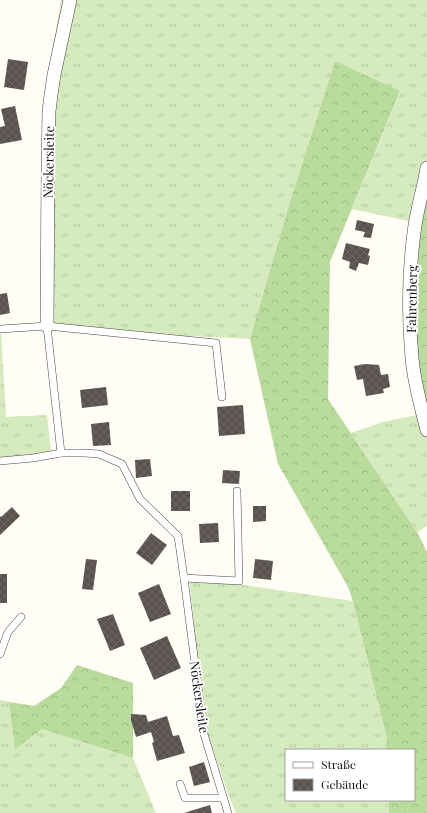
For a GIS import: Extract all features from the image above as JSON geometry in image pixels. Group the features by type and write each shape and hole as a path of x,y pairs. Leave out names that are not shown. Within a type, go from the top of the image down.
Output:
{"street":[{"name":"Nöckersleite","path":"47,326 49,112 54,75 70,0"},
{"name":"Fahrenberg","path":"427,168 415,223 410,288 412,359 418,395 427,430"}],"lane":[{"path":"0,329 47,326 216,342 222,397"},
{"name":"Nöckersleite","path":"47,326 61,453"},
{"name":"Nöckersleite","path":"0,461 33,458 61,453 99,454 122,464 140,499 178,536 204,734 228,813"},
{"path":"184,578 238,581 237,491"},
{"path":"0,654 8,632 21,617"},
{"path":"180,784 185,798 223,798"}],"green space":[{"path":"61,0 427,0 427,160 413,222 352,209 400,92 335,61 289,205 250,339 51,329 50,64"},
{"path":"335,61 400,91 330,262 328,399 417,532 427,552 427,813 389,813 389,801 415,801 415,749 387,749 387,739 353,601 348,587 278,464 250,339 289,205"},
{"path":"427,174 427,422 419,394 412,287"},
{"path":"1,331 6,417 47,415 51,452 0,458"},
{"path":"421,414 427,435 427,526 417,532 351,433 383,422"},
{"path":"189,577 353,601 387,739 387,749 285,749 285,801 389,801 389,813 236,813 205,726"},
{"path":"77,665 133,683 133,758 42,729 15,749 9,702 34,706 61,688"},
{"path":"0,700 34,706 9,702 42,729 133,758 156,813 0,813"}],"building":[{"path":"8,59 28,62 24,90 4,87"},
{"path":"15,106 22,140 0,144 0,127 5,126 1,109"},
{"path":"357,220 374,224 371,238 363,237 365,232 355,230"},
{"path":"346,243 370,249 368,255 370,256 368,265 359,263 356,271 349,268 350,262 342,259"},
{"path":"7,293 10,313 0,315 0,294"},
{"path":"365,364 379,365 381,375 388,374 390,387 383,389 384,393 366,396 363,379 357,380 354,366"},
{"path":"106,387 108,405 82,408 80,390"},
{"path":"243,405 245,434 219,436 217,407"},
{"path":"109,422 111,445 93,446 91,424"},
{"path":"150,459 152,476 136,478 135,460"},
{"path":"223,470 240,471 239,484 222,483"},
{"path":"171,491 190,491 190,511 171,511"},
{"path":"253,506 266,506 266,521 253,522"},
{"path":"12,507 20,516 0,535 0,516 1,517"},
{"path":"218,523 219,542 200,543 199,524"},
{"path":"151,533 167,545 152,565 136,553"},
{"path":"86,559 97,560 93,590 82,589"},
{"path":"255,559 273,561 271,580 253,578"},
{"path":"0,574 7,574 7,603 0,603"},
{"path":"159,584 171,614 150,622 138,593"},
{"path":"113,614 125,645 110,651 97,619"},
{"path":"167,636 181,668 154,680 140,648"},
{"path":"131,714 146,715 148,722 167,716 173,736 179,735 185,753 157,761 152,743 154,742 151,732 136,737 131,720"},
{"path":"204,762 210,782 194,786 189,767"},
{"path":"210,805 212,813 184,813"}]}
